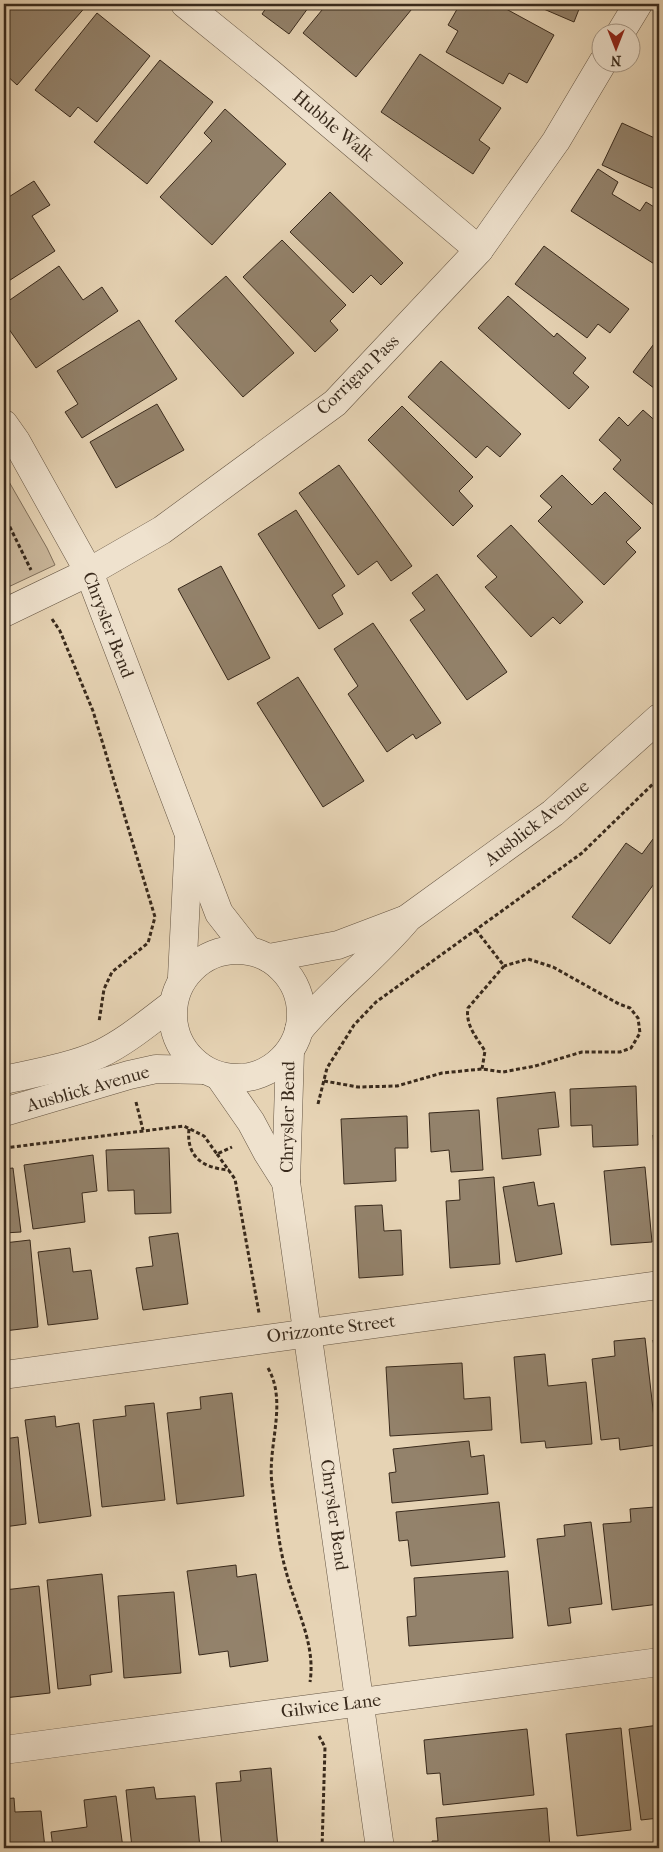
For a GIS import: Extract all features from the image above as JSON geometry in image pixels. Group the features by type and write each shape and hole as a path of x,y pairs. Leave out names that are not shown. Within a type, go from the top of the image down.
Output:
{"street":[{"name":"Hubble Walk","path":"185,4 270,72 479,250"},
{"path":"627,22 638,4"},
{"name":"Corrigan Pass","path":"4,613 88,572 162,530 335,403 479,250 556,141 597,72"},
{"name":"Chrysler Bend","path":"4,424 16,441 88,572 189,838 200,858 219,913 259,954"},
{"name":"Ausblick Avenue","path":"294,1041 320,1005 393,936 408,918 553,813 659,718"},
{"name":"Chrysler Bend","path":"182,977 189,838"},
{"name":"Ausblick Avenue","path":"259,954 338,945 385,925 408,918"},
{"path":"230,950 259,954 282,968 292,982 299,997 302,1013 294,1041 276,1066 259,1075 239,1079 211,1073 187,1056 176,1038 171,1018 173,1004 182,977 195,964 211,954 230,950"},
{"name":"Ausblick Avenue","path":"4,1080 100,1054 138,1030 173,1004"},
{"name":"Chrysler Bend","path":"294,1041 286,1182 309,1333 380,1848"},
{"name":"Ausblick Avenue","path":"4,1112 129,1075 156,1070 211,1073"},
{"name":"Chrysler Bend","path":"211,1073 252,1122 266,1152 286,1182"},
{"name":"Orizzonte Street","path":"4,1375 659,1285"},
{"name":"Gilwice Lane","path":"4,1750 659,1662"}],"path":[{"path":"4,515 34,575"},
{"path":"51,617 60,631 93,711 155,917 148,943 112,972 104,990 98,1021 102,1026"},
{"path":"318,1106 328,1068 354,1024 373,1005 582,853 659,778"},
{"path":"476,930 504,966"},
{"path":"324,1081 358,1087 397,1086 442,1073 482,1069 504,1072 535,1066 582,1052 620,1052 632,1048 640,1034 638,1018 630,1008 619,1004 553,967 528,959 504,966 468,1008 466,1017 485,1051 482,1069"},
{"path":"134,1096 143,1130"},
{"path":"4,1148 184,1126 204,1136 235,1179 261,1320"},
{"path":"189,1129 189,1146 194,1157 207,1166 229,1170"},
{"path":"217,1154 234,1146"},
{"path":"264,1361 273,1377 277,1395 272,1481 285,1570 312,1654 310,1687"},
{"path":"315,1729 326,1748 322,1848"}],"shaded area":[{"path":"4,473 55,565 4,589"}],"building":[{"path":"4,4 88,4 17,85 4,73"},
{"path":"269,4 311,4 289,34 262,14"},
{"path":"327,4 416,4 356,77 303,33"},
{"path":"460,4 497,4 554,35 527,83 509,73 503,84 446,52 458,31 448,25"},
{"path":"532,4 581,4 574,22"},
{"path":"97,13 150,56 97,122 78,107 70,117 35,90"},
{"path":"420,54 501,108 479,140 490,148 473,174 381,112"},
{"path":"160,60 213,102 147,184 94,142"},
{"path":"225,109 286,164 212,245 160,197 212,141 204,133"},
{"path":"622,123 659,140 659,191 602,165"},
{"path":"598,169 618,182 612,194 640,211 646,202 659,210 659,267 571,211"},
{"path":"34,181 50,205 32,216 55,251 4,284 4,200"},
{"path":"330,192 403,263 381,285 371,275 353,293 290,232"},
{"path":"282,240 346,305 330,321 338,330 315,352 243,277"},
{"path":"544,246 629,309 610,333 598,324 587,338 515,284"},
{"path":"59,266 83,300 102,287 118,311 36,368 4,322 4,304"},
{"path":"226,276 294,353 243,397 175,321"},
{"path":"508,296 554,337 557,333 586,358 573,373 589,387 569,409 478,328"},
{"path":"139,320 177,379 82,438 65,412 78,404 57,371"},
{"path":"659,337 659,392 633,372"},
{"path":"441,361 521,434 500,457 487,446 476,458 408,397"},
{"path":"157,404 184,450 116,488 90,442"},
{"path":"402,406 473,477 459,491 473,506 453,526 368,440"},
{"path":"643,410 659,424 659,510 613,469 621,460 599,440 619,417 628,426"},
{"path":"339,465 412,566 391,581 377,561 358,575 299,493"},
{"path":"562,475 592,505 605,492 641,528 626,542 636,552 604,585 538,521 552,507 540,496"},
{"path":"296,510 345,586 332,595 343,614 319,629 258,534"},
{"path":"511,525 583,602 560,624 553,617 531,637 485,587 497,577 477,556"},
{"path":"221,566 270,658 228,680 178,589"},
{"path":"437,574 507,672 467,700 410,620 425,610 412,593"},
{"path":"373,623 441,723 416,739 413,734 387,752 348,694 358,686 334,649"},
{"path":"298,677 364,781 323,807 257,703"},
{"path":"653,839 659,844 659,877 610,944 572,917 626,843 642,854"},
{"path":"636,1086 638,1145 593,1147 592,1125 571,1126 570,1089"},
{"path":"555,1092 559,1127 538,1129 541,1155 502,1159 497,1098"},
{"path":"479,1110 483,1170 451,1172 449,1150 431,1152 429,1113"},
{"path":"407,1116 408,1148 395,1148 396,1181 344,1184 341,1119"},
{"path":"653,1135 659,1135 659,1206"},
{"path":"169,1148 171,1213 135,1214 134,1190 108,1191 106,1150"},
{"path":"93,1155 97,1191 82,1193 85,1222 33,1229 24,1165"},
{"path":"645,1167 652,1242 611,1245 604,1171"},
{"path":"13,1168 21,1232 4,1233 4,1169"},
{"path":"494,1177 500,1264 450,1268 446,1201 460,1200 459,1180"},
{"path":"534,1182 538,1206 554,1203 562,1254 516,1262 503,1187"},
{"path":"382,1205 384,1231 401,1230 403,1275 359,1278 355,1206"},
{"path":"178,1233 188,1304 143,1310 136,1268 153,1266 149,1237"},
{"path":"30,1240 38,1327 4,1331 4,1243"},
{"path":"70,1248 73,1272 91,1270 98,1319 48,1325 38,1252"},
{"path":"645,1338 657,1445 620,1450 619,1438 601,1440 592,1359 615,1356 614,1341"},
{"path":"659,1339 659,1384 653,1340"},
{"path":"545,1354 548,1386 586,1382 592,1444 546,1448 545,1441 521,1443 514,1357"},
{"path":"462,1363 464,1399 490,1397 492,1430 390,1436 386,1367"},
{"path":"232,1393 244,1496 177,1504 167,1413 201,1409 200,1397"},
{"path":"154,1403 165,1500 102,1507 93,1420 126,1416 125,1406"},
{"path":"55,1416 56,1427 79,1423 91,1516 39,1523 25,1420"},
{"path":"18,1437 26,1524 4,1527 4,1439"},
{"path":"469,1441 471,1457 484,1455 488,1494 392,1503 389,1473 396,1472 393,1449"},
{"path":"499,1502 505,1557 411,1566 408,1540 399,1541 396,1512"},
{"path":"655,1507 659,1551 659,1604 612,1610 603,1524 631,1522 630,1509"},
{"path":"591,1522 602,1604 569,1608 571,1623 548,1626 537,1539 565,1536 564,1525"},
{"path":"236,1565 237,1577 256,1574 268,1661 230,1667 228,1651 199,1655 187,1571"},
{"path":"508,1571 513,1638 409,1646 407,1617 416,1616 414,1578"},
{"path":"102,1574 112,1672 90,1675 91,1685 58,1689 47,1580"},
{"path":"39,1586 50,1693 4,1698 4,1590"},
{"path":"174,1592 181,1673 124,1678 118,1596"},
{"path":"659,1725 659,1818 641,1820 629,1729"},
{"path":"621,1728 631,1830 577,1836 566,1734"},
{"path":"527,1729 534,1795 443,1805 440,1773 427,1774 424,1740"},
{"path":"271,1768 278,1848 222,1848 216,1783 241,1781 240,1771"},
{"path":"154,1787 156,1799 195,1796 200,1848 132,1848 126,1790"},
{"path":"116,1796 123,1848 53,1848 51,1832 87,1827 84,1800"},
{"path":"14,1798 15,1812 41,1811 45,1848 4,1848 4,1799"},
{"path":"547,1808 550,1848 433,1848 432,1841 438,1841 436,1818"}]}
